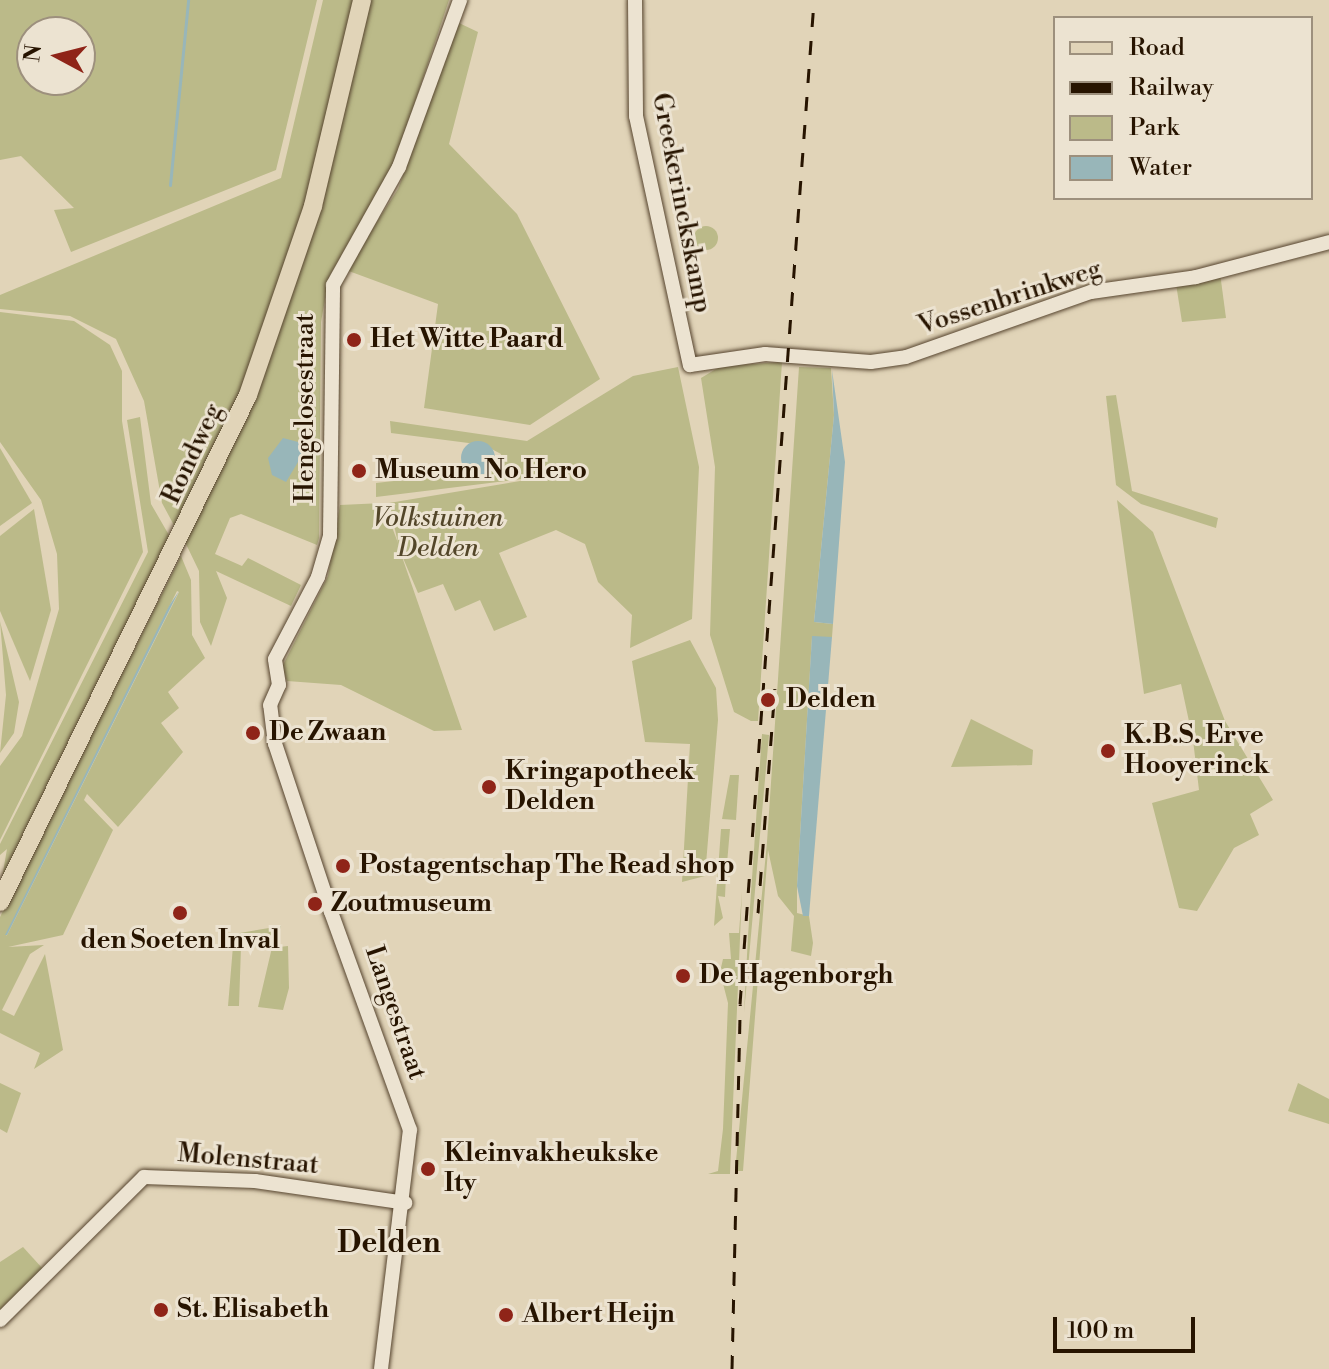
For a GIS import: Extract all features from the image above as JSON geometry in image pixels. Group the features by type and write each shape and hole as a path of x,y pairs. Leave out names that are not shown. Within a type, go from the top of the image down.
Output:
{"main road":[{"name":"Rondweg","path":"0,902 248,395 313,206 362,0"}],"street":[{"name":"Hengelosestraat","path":"279,685 275,659 318,577 330,536 333,285 399,167 460,0"},
{"name":"Greekerinckskamp","path":"635,0 636,116 690,365"},
{"name":"Vossenbrinkweg","path":"690,365 765,354 845,361 906,357 1091,292 1196,277 1329,242"},
{"name":"Langestraat","path":"279,685 270,705 275,744 410,1130 405,1203 381,1369"},
{"name":"Molenstraat","path":"0,1320 144,1177 255,1181 405,1203"}],"green space":[{"path":"0,0 317,0 276,170 71,252 54,210 74,208 21,156 0,160"},
{"path":"323,0 354,0 298,229 239,396 176,529 162,503 144,401 116,339 70,316 0,309 0,295 281,178"},
{"path":"370,0 449,0 396,159 329,277 321,322 319,538 317,545 241,514 230,518 215,554 242,566 248,558 301,585 291,606 216,571 227,598 211,646 200,622 199,571 185,542 248,410"},
{"path":"459,23 478,32 449,144 517,214 600,379 530,425 424,408 438,304 346,270 398,189"},
{"path":"706,226 714,230 718,238 714,246 706,250 698,246 694,238 698,230"},
{"path":"1220,273 1226,318 1182,322 1176,284"},
{"path":"0,312 74,321 110,345 122,371 122,421 143,552 0,840 0,766 22,736 59,609 57,554 41,500 0,442"},
{"path":"782,362 758,721 751,721 734,712 710,635 715,467 701,378 721,366"},
{"name":"Volkstuinen Delden","path":"678,367 699,467 692,619 630,648 632,615 598,582 585,544 556,530 499,553 527,617 494,631 480,600 455,611 443,584 418,593 400,551 462,730 434,731 341,685 287,681 282,667 328,576 340,505 383,503 398,543 389,503 562,474 376,497 376,483 492,470 500,462 501,454 484,445 391,433 390,421 527,441 633,376"},
{"path":"799,367 831,368 834,415 814,622 833,624 832,637 812,637 797,886 797,913 809,916 813,943 811,956 791,951 794,916 778,896 768,850 743,1171 735,1171 767,842"},
{"path":"1116,395 1132,491 1218,518 1216,528 1141,504 1116,485 1106,396"},
{"path":"140,417 151,504 173,542 0,889 7,849 0,855 0,844 148,552 127,420"},
{"path":"0,448 32,503 0,526"},
{"path":"1117,500 1153,532 1225,721 1273,800 1250,814 1259,835 1234,848 1197,911 1179,908 1152,803 1199,790 1193,740 1181,684 1144,694"},
{"path":"34,509 51,610 30,681 0,611 0,536"},
{"path":"181,556 191,580 192,635 205,658 168,692 179,708 161,723 183,752 118,827 87,794 84,800 113,830 63,935 8,947 44,945 30,954 2,1010 14,1016 45,954 63,1050 34,1069 40,1053 0,1033 0,917","holes":["177,591 179,592 6,936"]},
{"path":"0,621 19,702 14,733 0,753 6,695"},
{"path":"690,640 716,688 718,720 705,876 682,882 690,744 645,742 632,661"},
{"path":"971,719 1033,750 1032,765 951,767"},
{"path":"762,734 769,735 744,1013 748,936"},
{"path":"730,775 739,775 736,820 722,819"},
{"path":"721,829 730,829 725,897 718,896 723,918 714,926"},
{"path":"742,891 730,1174 708,1174 718,1171 723,1129 728,1003 720,972 723,959 731,959 729,933 739,933"},
{"path":"281,926 277,940 279,947 288,946 289,988 283,1010 258,1007 274,939 255,933 241,947 239,1006 228,1006 234,934"},
{"path":"0,1083 21,1093 7,1133 0,1129"},
{"path":"1298,1083 1329,1099 1329,1124 1288,1111"},
{"path":"23,1247 43,1269 0,1310 0,1262"}],"water":[{"path":"832,370 845,462 833,624 814,622 834,415"},
{"path":"283,438 302,443 304,452 286,482 272,475 268,458"},
{"path":"478,441 490,446 495,458 490,470 478,475 466,470 461,458 466,446"},
{"path":"179,591 7,935 5,935 169,606"},
{"path":"812,636 832,637 809,916 803,916 797,886"}],"waterway":[{"path":"170,185 188,0"}],"railway":[{"path":"732,1369 740,1004 814,0"},
{"path":"758,913 775,689"}],"place":[{"name":"Het Witte Paard","path":"354,340"},
{"name":"Museum No Hero","path":"359,471"},
{"name":"Delden","path":"768,700"},
{"name":"De Zwaan","path":"253,733"},
{"name":"K.B.S. Erve Hooyerinck","path":"1108,751"},
{"name":"Kringapotheek Delden","path":"489,787"},
{"name":"Postagentschap The Read shop","path":"343,866"},
{"name":"Zoutmuseum","path":"315,904"},
{"name":"den Soeten Inval","path":"180,913"},
{"name":"De Hagenborgh","path":"683,976"},
{"name":"Kleinvakheukske Ity","path":"428,1169"},
{"name":"St. Elisabeth","path":"161,1310"},
{"name":"Albert Heijn","path":"506,1315"}],"district":[{"name":"Delden","path":"389,1243"}]}
